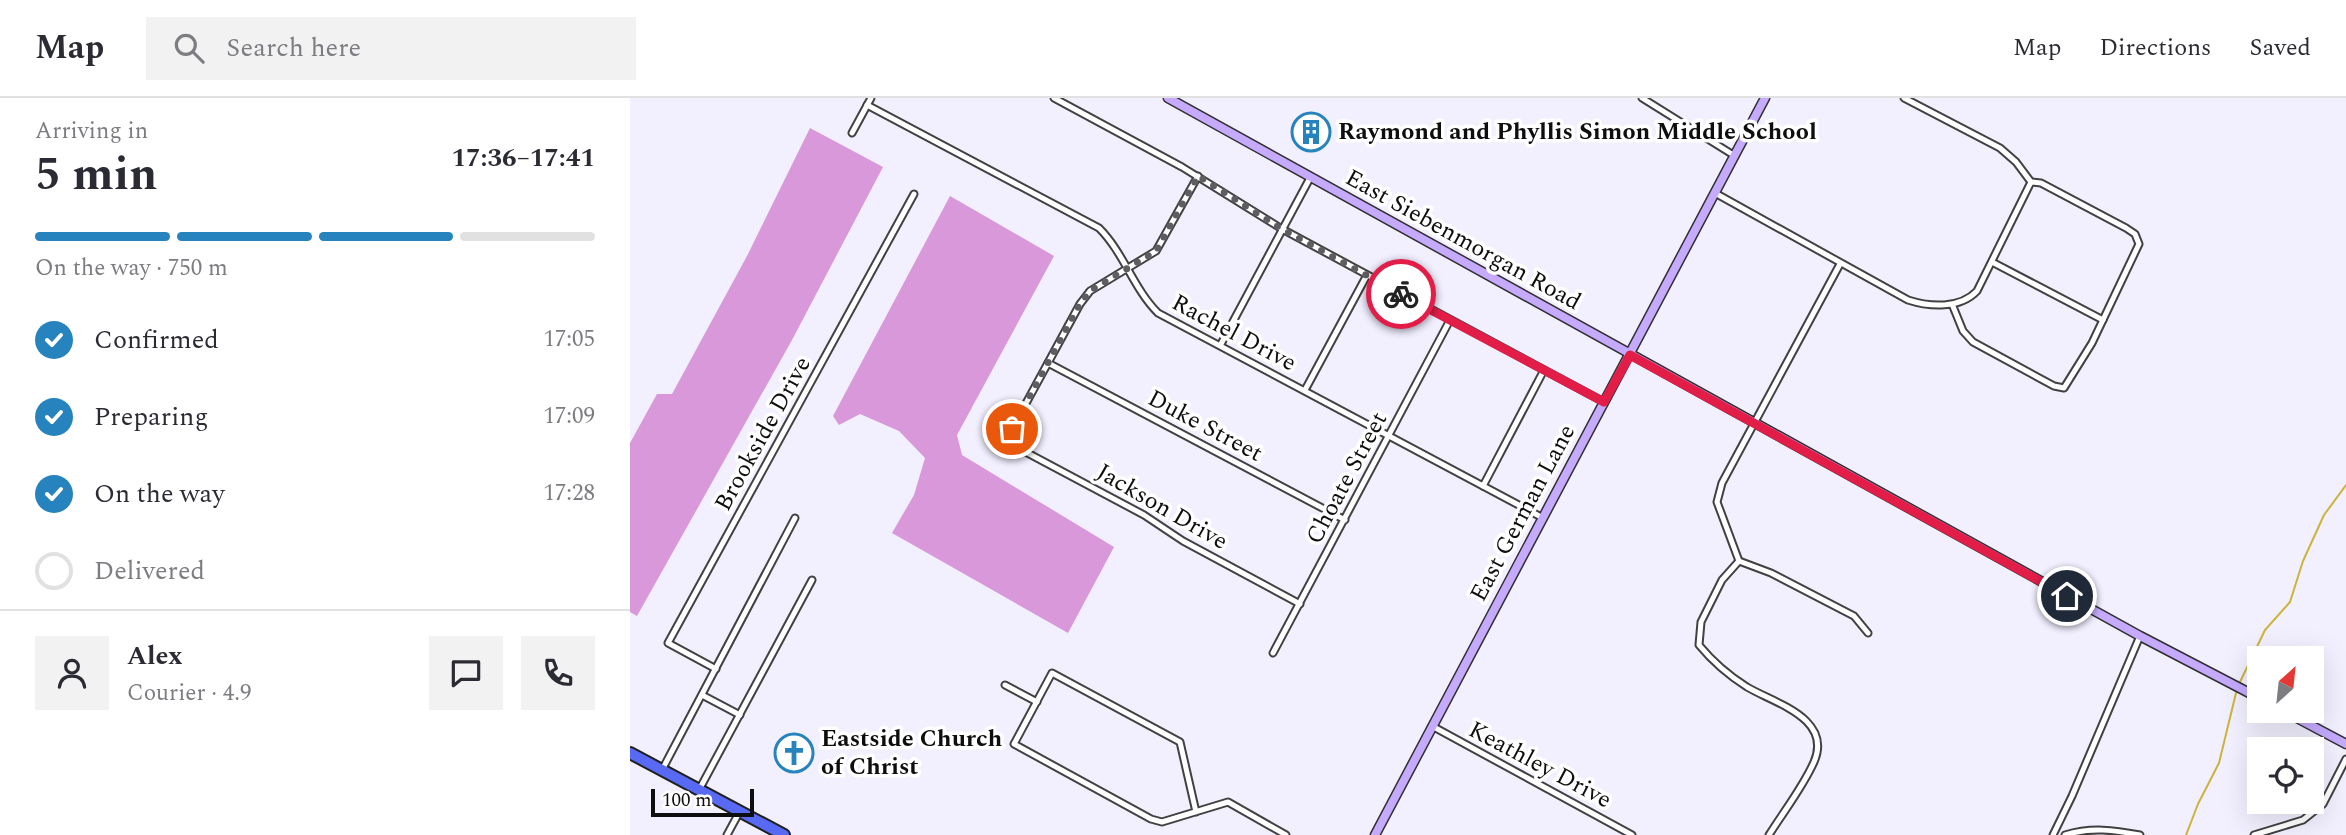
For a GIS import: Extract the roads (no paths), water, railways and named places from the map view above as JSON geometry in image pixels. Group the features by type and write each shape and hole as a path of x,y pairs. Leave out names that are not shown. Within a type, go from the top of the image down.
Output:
{"highway":[{"path":"630,753 784,835"}],"street":[{"path":"852,133 871,98"},
{"path":"1054,98 1198,176 1282,229 1604,402"},
{"name":"East Siebenmorgan Road","path":"1168,98 2140,636 2247,692"},
{"path":"1642,98 1735,156"},
{"name":"East German Lane","path":"1375,835 1765,98"},
{"path":"1904,98 2000,148 2016,162 2031,182 2041,183 2135,234 2139,244 2103,320 2064,388 2054,386 1973,342 1963,331 1952,303"},
{"name":"Rachel Drive","path":"867,105 1099,228 1111,239 1145,300 1158,313 1221,344 1543,518"},
{"path":"1048,363 1090,291 1156,251 1198,176"},
{"path":"1221,344 1310,178"},
{"path":"1714,193 1840,264 1908,300 1927,306 1971,297 1992,262 2031,182"},
{"name":"Brookside Drive","path":"716,669 668,643 914,194"},
{"path":"1992,262 2103,320"},
{"path":"1840,264 1722,483 1717,502 1739,561 1771,573 1854,616 1868,633"},
{"path":"1305,390 1367,275"},
{"name":"Choate Street","path":"1273,653 1450,320"},
{"name":"Jackson Drive","path":"1048,363 1012,429 1015,445 1300,604"},
{"name":"Duke Street","path":"1048,363 1345,520"},
{"path":"1483,486 1544,370"},
{"path":"662,770 795,518"},
{"path":"1739,561 1722,580 1701,622 1699,645 1716,665 1748,687 1801,715 1812,726 1817,744 1815,760 1769,835"},
{"path":"699,790 812,580"},
{"path":"2053,835 2140,636"},
{"path":"1196,812 1180,742 1052,673 1014,744 1151,819 1162,822 1196,812 1228,802 1286,835"},
{"path":"1005,685 1037,702"},
{"path":"702,695 740,715"},
{"path":"2306,723 2346,744"},
{"name":"Keathley Drive","path":"1432,726 1632,835"},
{"path":"2254,835 2303,820 2323,804 2346,759"},
{"path":"727,835 740,811"},
{"path":"1269,835 1273,828"},
{"path":"2065,835 2084,829 2109,829 2140,835"}],"waterway":[{"path":"2240,682 2265,630 2290,602 2303,561 2324,515 2346,485"},
{"path":"2186,835 2219,763 2236,693"}],"place":[{"name":"Raymond and Phyllis Simon Middle School","path":"1311,132"},
{"name":"Eastside Church of Christ","path":"794,753"}]}
